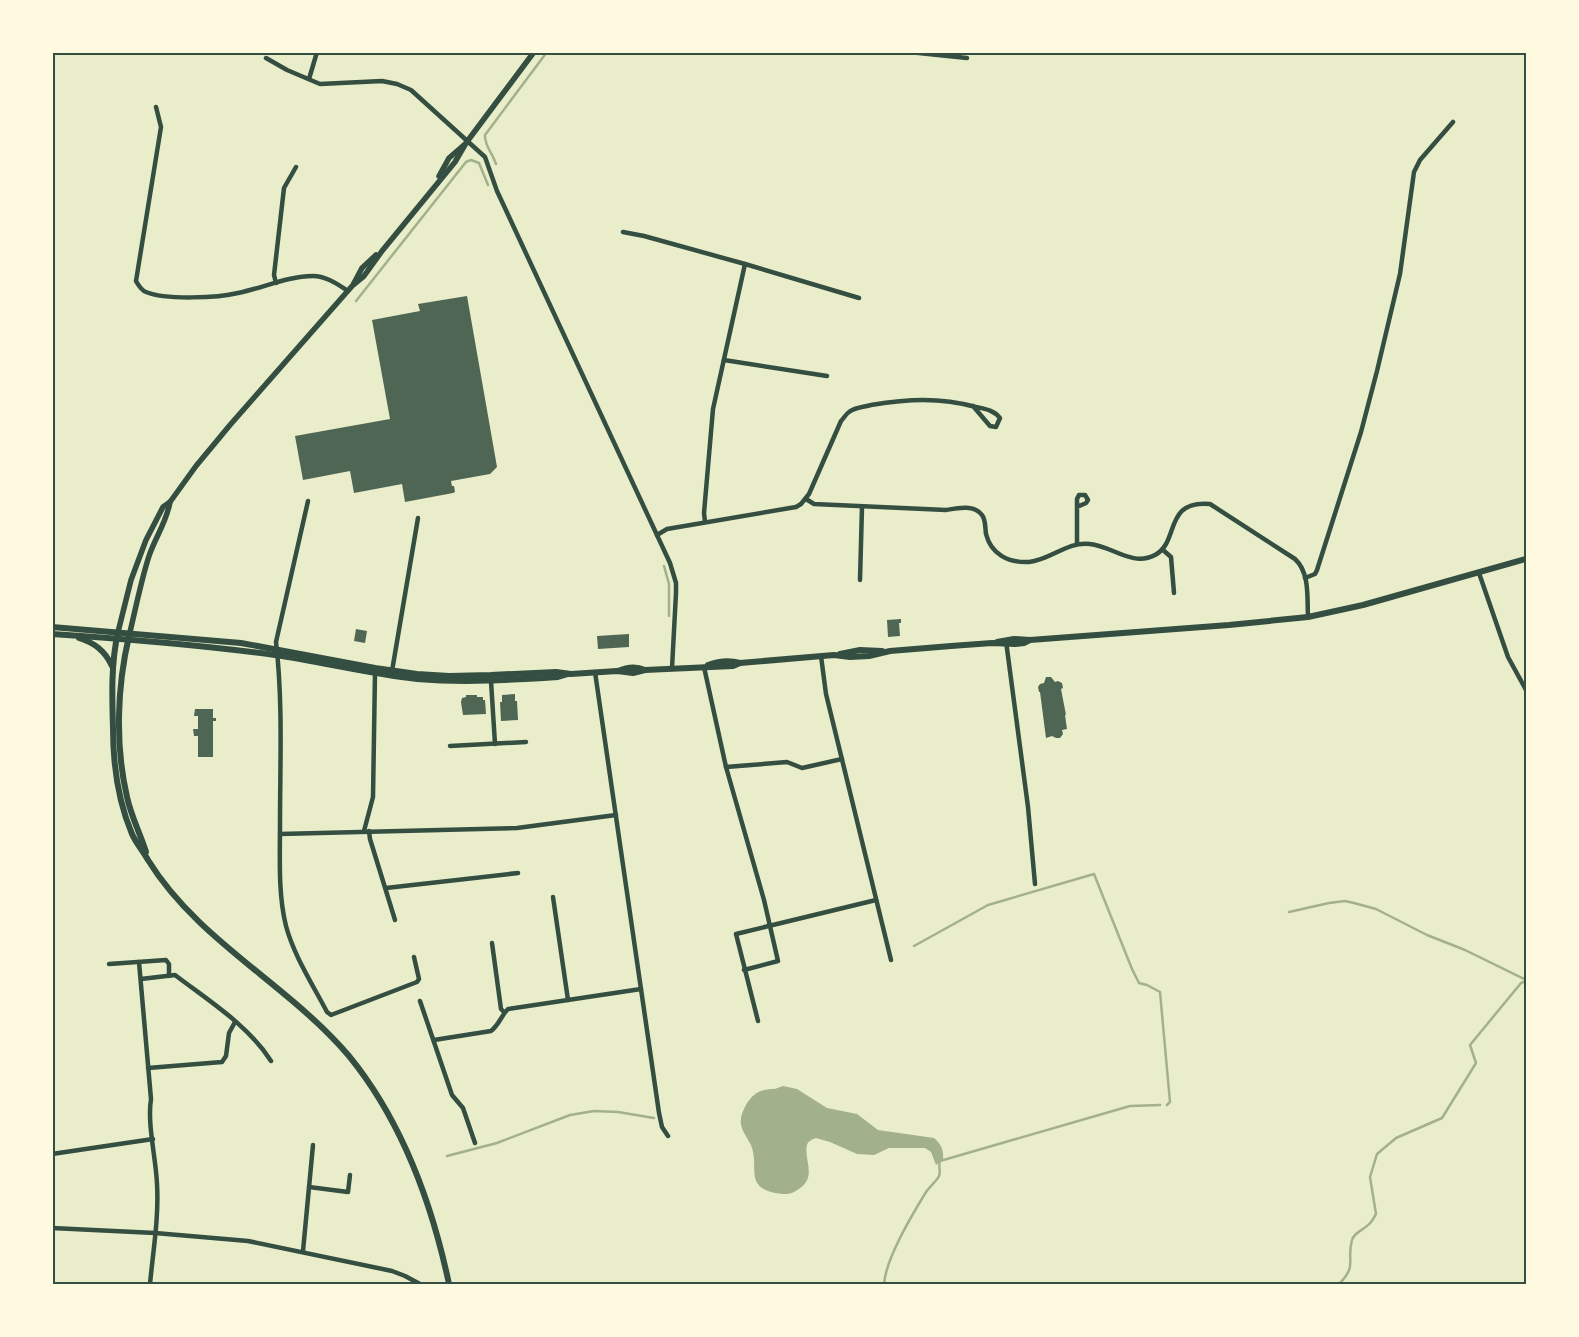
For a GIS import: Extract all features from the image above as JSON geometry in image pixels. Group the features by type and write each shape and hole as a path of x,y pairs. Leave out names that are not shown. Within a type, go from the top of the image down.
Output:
{"main road":[{"path":"52,627 130,632 241,643 375,673 419,679 491,681 558,677 639,667 645,670 705,666 716,668 740,663 821,656 869,656 890,651 992,644 1024,638 1030,640 1230,625 1308,617 1362,605 1526,560"},
{"path":"118,632 112,667 113,738 116,775 121,801 132,834 157,874 186,910 225,945 306,1011 350,1057 389,1116 412,1164 432,1219 449,1284"},
{"path":"130,632 122,681 120,755 128,799 148,859"},
{"path":"52,634 278,652 392,670 449,676 556,672 571,674"},
{"path":"68,635 98,646 112,667"}],"street":[{"path":"309,79 317,52"},
{"path":"118,632 131,580 146,540 163,507 170,502 196,466 230,425 353,285 362,268 382,251 437,182 449,158 467,142 534,52"},
{"path":"909,52 967,58"},
{"path":"266,58 286,70 320,84 382,81 397,84 410,90 485,157 497,190 670,563 676,583 672,668"},
{"path":"156,107 161,127 136,281 140,289 146,293 164,296 227,296 296,278 320,276 331,280 348,291"},
{"path":"1306,578 1317,570 1364,423 1400,274 1414,172 1420,160 1453,122"},
{"path":"276,283 274,275 284,188 296,167"},
{"path":"623,232 745,264 859,298"},
{"path":"705,522 704,513 713,409 745,264"},
{"path":"724,360 827,376"},
{"path":"657,535 667,529 796,507 806,499 842,421 849,411 859,407 925,399 959,403 973,406 997,414 1000,418 999,424 993,427 990,426 973,406"},
{"path":"806,499 814,504 976,510 982,515 988,543 998,554 1014,561 1030,562 1046,558 1064,548 1077,544 1098,545 1130,558 1141,560 1164,550 1174,521 1182,511 1199,503 1210,504 1295,559 1301,565 1306,578 1308,617"},
{"path":"308,500 276,642 278,652 280,875 283,913 287,929 302,964 327,1012 331,1015 417,982 420,979 420,975 414,957"},
{"path":"130,632 142,577 169,510 170,502"},
{"path":"860,580 862,507"},
{"path":"1077,507 1077,544"},
{"path":"392,670 418,518"},
{"path":"1164,550 1171,557 1174,593"},
{"path":"1479,573 1508,658 1526,690"},
{"path":"1006,642 1028,807 1035,884"},
{"path":"821,656 826,694 891,960"},
{"path":"705,666 726,767 778,961 744,970"},
{"path":"595,672 659,1113 662,1127 668,1136"},
{"path":"375,673 373,797 364,825 395,920"},
{"path":"491,681 495,744"},
{"path":"450,746 526,742"},
{"path":"726,767 787,762 802,768 842,759"},
{"path":"280,834 517,828 616,815"},
{"path":"386,888 518,873"},
{"path":"554,897 568,1000"},
{"path":"758,1021 736,934 876,900"},
{"path":"492,944 501,1009 504,1012"},
{"path":"108,964 166,960 169,964 170,976"},
{"path":"139,962 151,1099 149,1112 158,1186 156,1233 150,1284"},
{"path":"141,979 175,975 250,1033 272,1061"},
{"path":"434,1040 491,1031 496,1027 504,1012 508,1009 641,989"},
{"path":"420,1001 452,1094 463,1108 475,1143"},
{"path":"148,1068 222,1062 226,1056 229,1033 235,1022"},
{"path":"52,1154 153,1139"},
{"path":"302,1251 313,1145"},
{"path":"309,1187 348,1192 350,1176"},
{"path":"52,1228 156,1233 248,1241 392,1271 420,1284"}],"shaded area":[{"path":"783,1086 797,1089 827,1108 857,1114 878,1130 934,1138 941,1147 943,1159 936,1165 931,1152 925,1148 889,1148 874,1155 857,1154 816,1138 809,1141 807,1145 809,1170 802,1187 787,1194 766,1190 760,1187 755,1177 752,1148 742,1128 741,1118 746,1104 755,1094 763,1090"}],"building":[{"path":"467,296 497,467 490,474 451,481 455,492 453,493 405,502 402,484 354,493 350,471 303,480 295,436 390,419 372,320 420,311 418,304"},
{"path":"901,619 901,623 899,623 900,636 888,637 887,620"},
{"path":"356,629 367,631 365,643 354,641"},
{"path":"629,634 629,647 598,649 597,636"},
{"path":"1046,677 1051,677 1055,682 1062,683 1063,688 1061,689 1067,729 1062,730 1063,734 1060,738 1052,736 1046,738 1038,687 1044,683"},
{"path":"515,694 518,720 501,721 500,702 502,702 502,695"},
{"path":"466,695 483,697 486,714 463,715 461,702 462,698 466,697"},
{"path":"195,709 213,709 213,718 216,718 216,721 213,721 213,757 198,757 198,736 194,736 193,729 198,729 198,716 194,716"}],"waterway":[{"path":"496,164 486,142 485,135 547,52"},
{"path":"356,301 466,162 471,160 479,163 488,185"},
{"path":"664,566 669,584 669,616"},
{"path":"914,946 988,905 1094,874 1139,983 1160,992 1170,1102 1167,1105"},
{"path":"1289,912 1345,901 1376,909 1427,935 1465,950 1526,980"},
{"path":"1339,1284 1345,1278 1350,1267 1350,1247 1353,1237 1365,1228 1376,1214 1370,1177 1377,1154 1396,1138 1442,1118 1476,1063 1470,1045 1521,983 1526,981"},
{"path":"884,1284 889,1262 900,1237 926,1192 939,1176 940,1161 1130,1106 1160,1105"},
{"path":"447,1156 497,1143 570,1115 594,1111 618,1112 654,1118"}]}
